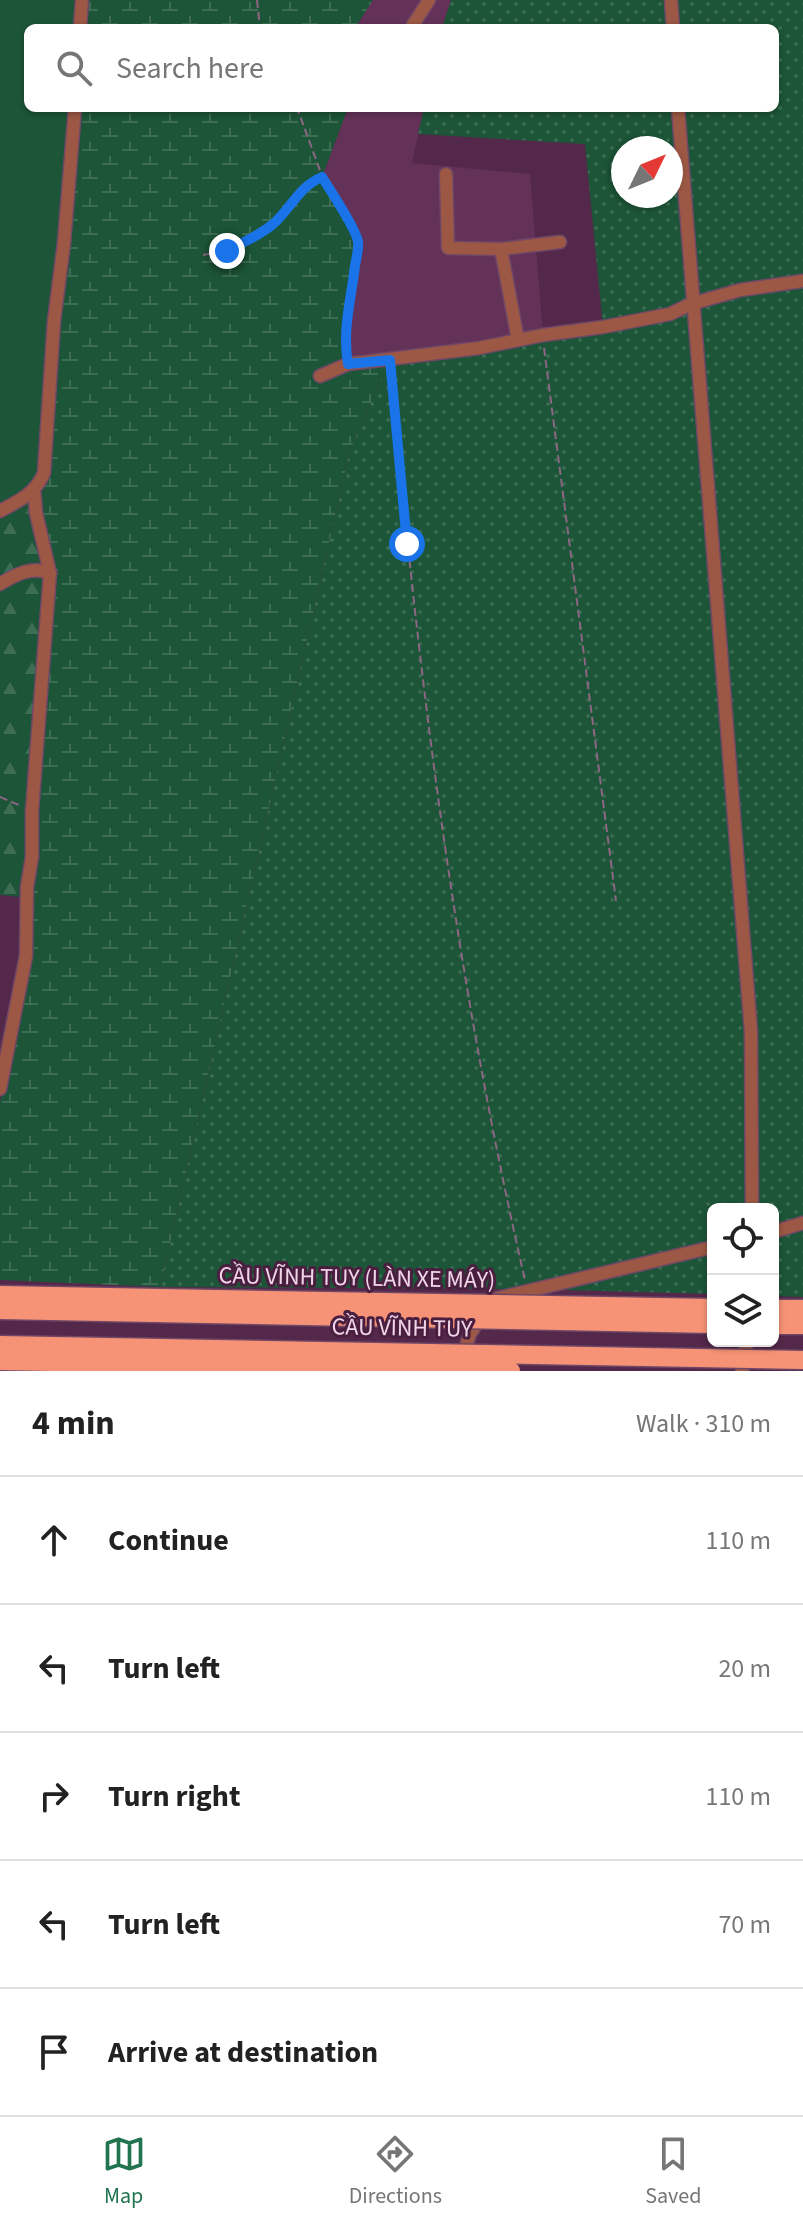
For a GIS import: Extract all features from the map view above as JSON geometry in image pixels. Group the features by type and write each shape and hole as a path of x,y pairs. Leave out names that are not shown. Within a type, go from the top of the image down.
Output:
{"highway":[{"name":"CẦU VĨNH TUY (LÀN XE MÁY)","path":"0,1295 707,1308"},
{"path":"779,1309 803,1309"},
{"name":"CẦU VĨNH TUY","path":"0,1310 707,1324"},
{"path":"779,1325 803,1325"},
{"name":"CẦU VĨNH TUY","path":"0,1345 803,1360"},
{"path":"0,1364 511,1371"}],"lane":[{"path":"80,24 82,0"},
{"path":"414,24 429,0"},
{"path":"671,0 673,24"},
{"path":"0,511 28,496 44,473 54,321 75,112"},
{"path":"678,112 691,304 751,1032 752,1203"},
{"path":"446,174 448,248 501,249 560,242"},
{"path":"501,249 518,340"},
{"path":"320,376 348,364 647,319 740,290 803,281"},
{"path":"699,373 713,371"},
{"path":"0,1089 26,956 27,887 32,857 32,811 50,573 36,513 34,489"},
{"path":"0,584 32,570 50,573"},
{"path":"723,703 737,700"},
{"path":"751,1032 765,1030"},
{"path":"779,1230 803,1223"},
{"path":"451,1371 461,1361 470,1334 493,1300 527,1289 707,1248"},
{"path":"742,1371 746,1347"},
{"path":"0,1364 240,1371"}],"path":[{"path":"257,0 260,24"},
{"path":"298,112 322,177 358,241 346,317 348,364"},
{"path":"203,255 227,251 270,227 308,183 322,177"},
{"path":"543,335 616,901"},
{"path":"390,360 407,544 453,902 505,1192 527,1289"},
{"path":"0,797 32,811"}],"shaded area":[{"path":"373,0 451,0 443,24 358,24"},
{"path":"346,112 423,112 412,163 530,174 543,335 348,364 346,317 358,241 322,177"}],"green space":[{"path":"0,0 82,0 80,24 24,24 24,112 75,112 44,473 0,511"},
{"path":"82,0 373,0 358,24 80,24"},
{"path":"451,0 803,0 803,1297 779,1296 779,1203 707,1203 707,1294 527,1289 160,1287 350,450 390,360 603,327 585,144 418,134 423,112 779,112 779,24 443,24"},
{"path":"75,112 346,112 322,177 358,241 346,317 348,364 390,360 350,450 160,1287 0,1280 0,1102 26,956 50,573 34,489"},
{"path":"28,496 50,573 29,898 0,895 0,511"}],"route":[{"path":"227,251 270,227 308,183 322,177 358,241 346,317 348,364 390,360 407,544"}]}
